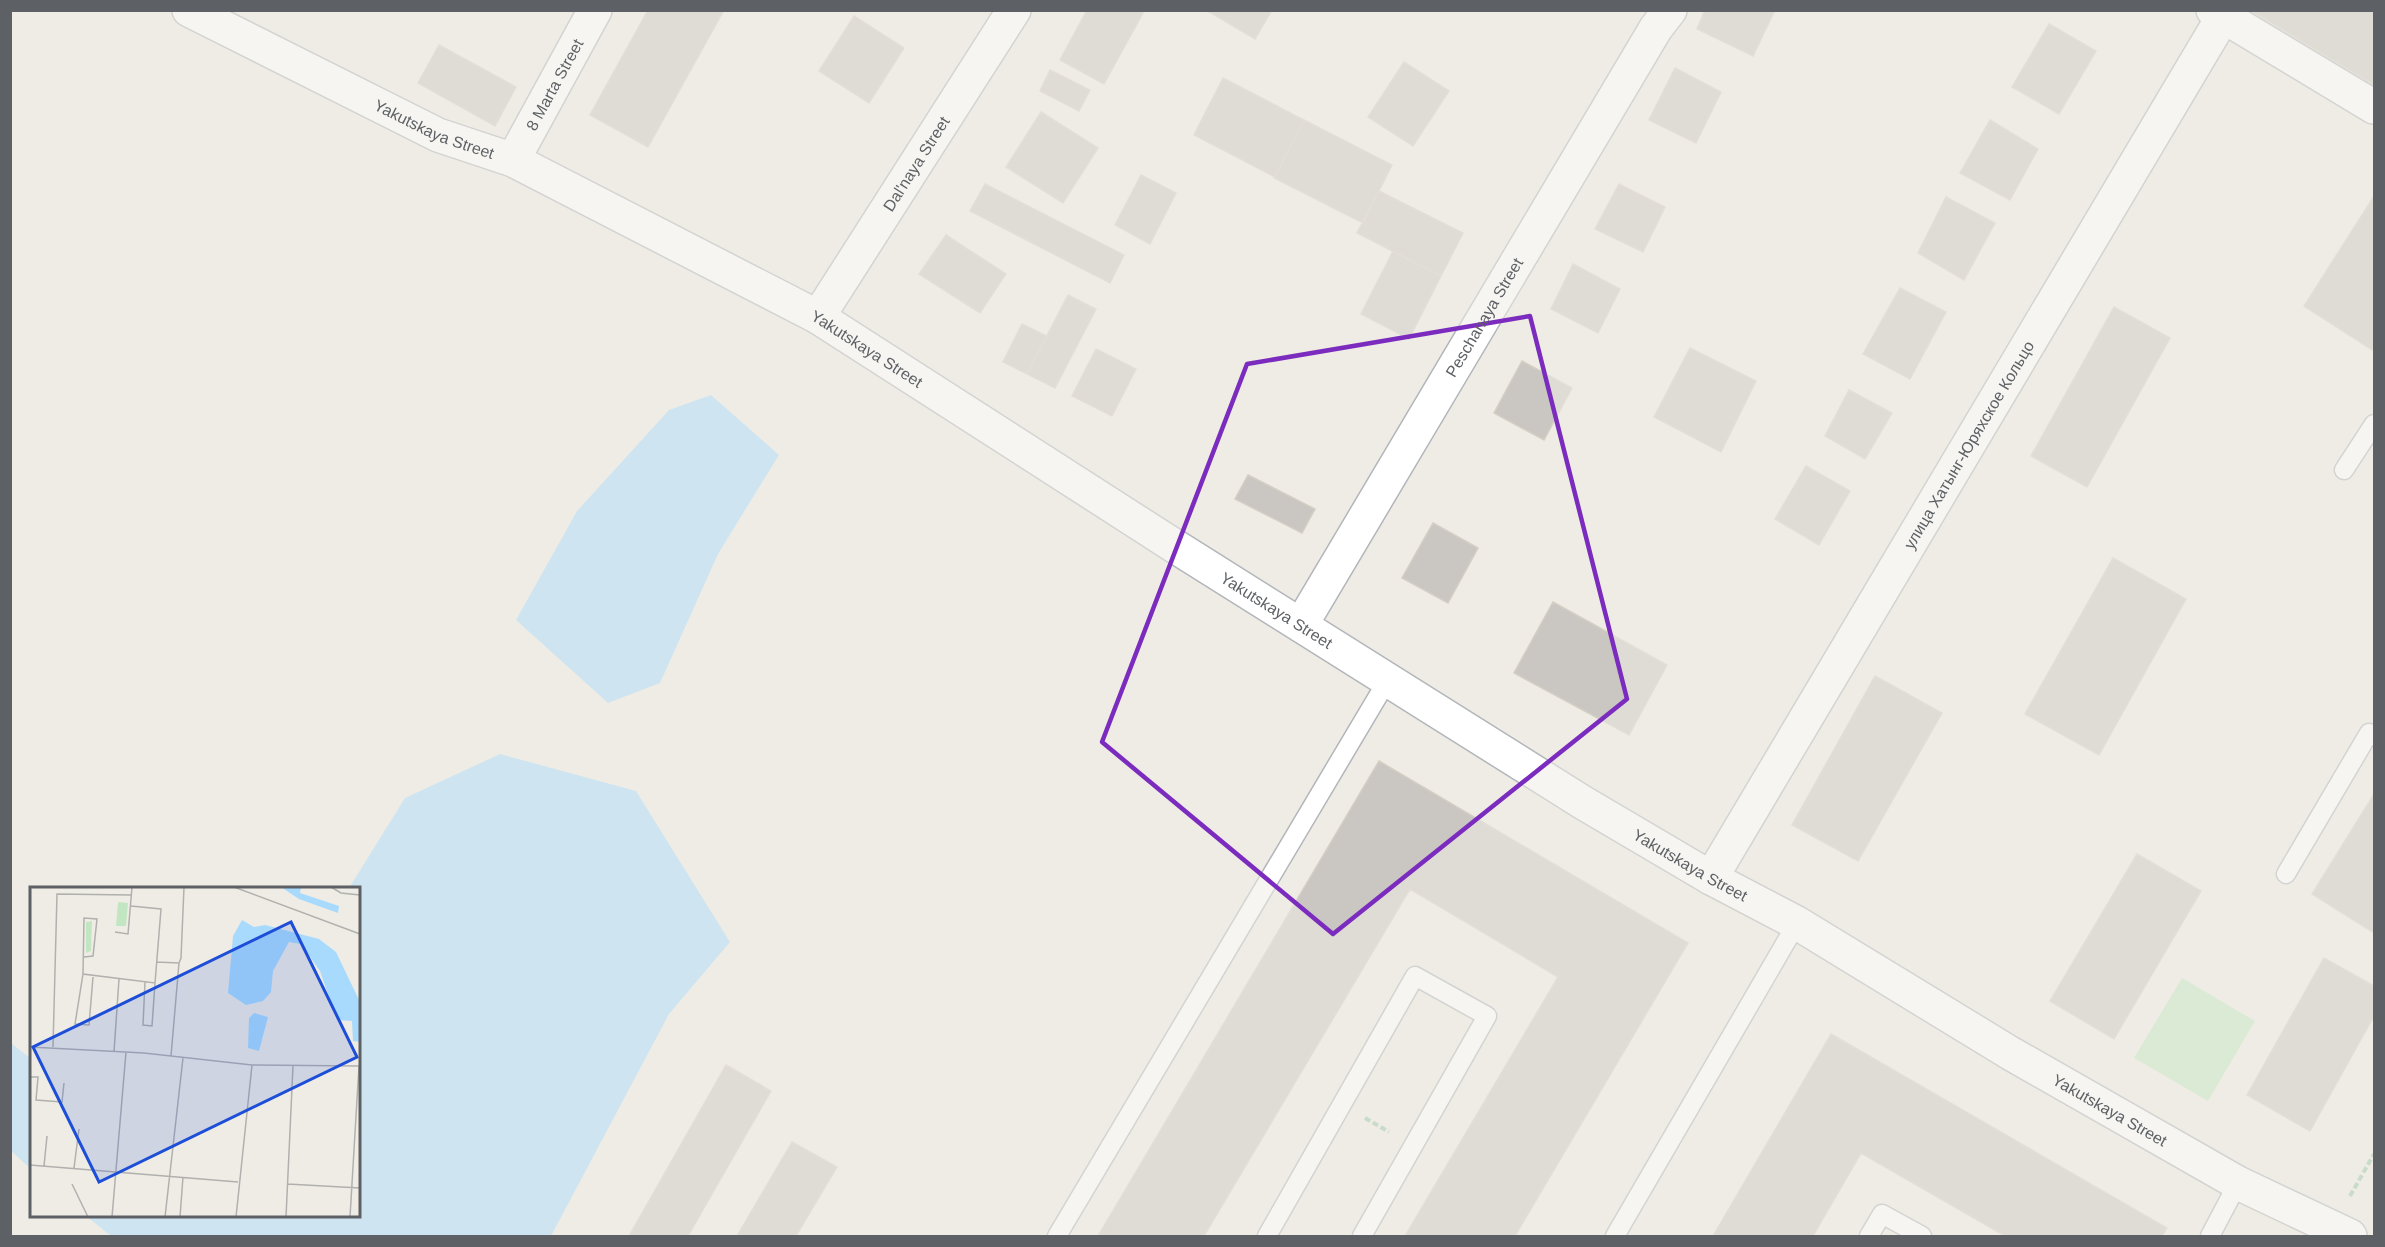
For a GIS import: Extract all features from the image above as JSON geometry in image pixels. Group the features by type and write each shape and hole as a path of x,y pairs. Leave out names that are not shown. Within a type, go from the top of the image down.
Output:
{"street":[{"name":"Yakutskaya Street","path":"189,10 438,135 513,160 818,317 1387,681 1711,878 1797,923 2010,1053 2238,1184 2341,1232"},
{"name":"8 Marta Street","path":"513,160 595,10"},
{"name":"Dal'naya Street","path":"818,317 1014,10"},
{"name":"Peschanaya Street","path":"1301,625 1650,38 1670,10"},
{"path":"2221,13 2374,107"},
{"name":"улица Хатынг-Юряхское Кольцо","path":"1711,878 2221,13"}],"lane":[{"path":"2344,470 2374,424"},
{"path":"1056,1236 1387,681"},
{"path":"2286,874 2369,733 2374,736"},
{"path":"1615,1236 1797,923"},
{"path":"1267,1236 1415,976 1487,1016 1362,1236"},
{"path":"2210,1236 2238,1184"},
{"path":"1869,1236 1882,1214 1922,1236"}],"path":[{"path":"1342,1104 1413,1146"},
{"path":"2341,1232 2374,1154"}],"highlighted area":[{"path":"1530,316 1627,699 1333,934 1102,742 1247,364"}],"green space":[{"path":"2182,978 2255,1021 2208,1101 2134,1058"}],"water":[{"path":"711,395 779,455 718,554 660,683 608,703 516,620 577,511 669,410"},
{"path":"500,754 636,791 730,942 669,1014 551,1236 111,1236 87,1217 360,1217 360,887 350,887 405,798"},
{"path":"11,1043 30,1058 30,1168 11,1151"}],"building":[{"path":"648,10 724,10 648,147 590,115"},
{"path":"1087,10 1138,10 1143,13 1104,84 1060,60"},
{"path":"1206,10 1272,10 1255,39"},
{"path":"1705,10 1775,10 1753,56 1697,29"},
{"path":"2250,10 2374,10 2374,85"},
{"path":"854,16 904,48 869,103 819,71"},
{"path":"2049,24 2096,51 2059,114 2012,87"},
{"path":"439,45 516,87 495,126 418,83"},
{"path":"1404,62 1449,91 1413,146 1368,117"},
{"path":"1675,68 1721,92 1696,143 1649,120"},
{"path":"1050,70 1090,90 1079,111 1040,91"},
{"path":"1223,78 1304,120 1275,177 1194,135"},
{"path":"1041,112 1098,148 1063,203 1006,167"},
{"path":"1304,120 1392,165 1363,223 1274,178"},
{"path":"1990,120 2038,149 2010,200 1960,173"},
{"path":"1141,175 1176,193 1150,244 1115,225"},
{"path":"985,184 1124,255 1110,283 970,211"},
{"path":"1619,184 1665,207 1643,252 1595,229"},
{"path":"1379,191 1463,233 1441,276 1357,233"},
{"path":"2374,196 2374,345 2372,350 2304,306"},
{"path":"1946,197 1995,223 1964,280 1918,253"},
{"path":"946,235 1006,274 980,313 919,274"},
{"path":"1393,251 1441,276 1409,339 1361,314"},
{"path":"1573,264 1620,289 1598,333 1551,309"},
{"path":"1900,288 1946,312 1910,379 1863,354"},
{"path":"1068,295 1096,309 1055,388 1027,374"},
{"path":"2114,307 2170,338 2087,487 2031,456"},
{"path":"1022,324 1047,336 1027,374 1003,362"},
{"path":"1690,348 1756,381 1721,452 1654,417"},
{"path":"1096,349 1136,369 1112,416 1072,396"},
{"path":"1522,361 1572,388 1544,440 1494,413"},
{"path":"1849,390 1892,413 1865,459 1825,436"},
{"path":"1806,466 1850,491 1819,545 1775,519"},
{"path":"1248,475 1315,509 1302,533 1235,499"},
{"path":"1433,523 1478,548 1448,603 1402,578"},
{"path":"2113,558 2186,599 2099,755 2025,714"},
{"path":"1553,602 1667,665 1629,735 1514,673"},
{"path":"1875,676 1942,713 1858,861 1792,825"},
{"path":"1379,761 1688,943 1515,1236 1405,1236 1558,977 1410,889 1204,1236 1098,1236"},
{"path":"2374,794 2374,933 2312,894"},
{"path":"2137,854 2201,891 2114,1039 2050,1001"},
{"path":"2324,958 2374,986 2374,1016 2310,1131 2247,1095"},
{"path":"1831,1034 2167,1228 2162,1236 2005,1236 1861,1153 1813,1236 1713,1236"},
{"path":"726,1065 771,1091 688,1236 629,1236"},
{"path":"792,1142 837,1167 796,1236 737,1236"}]}
